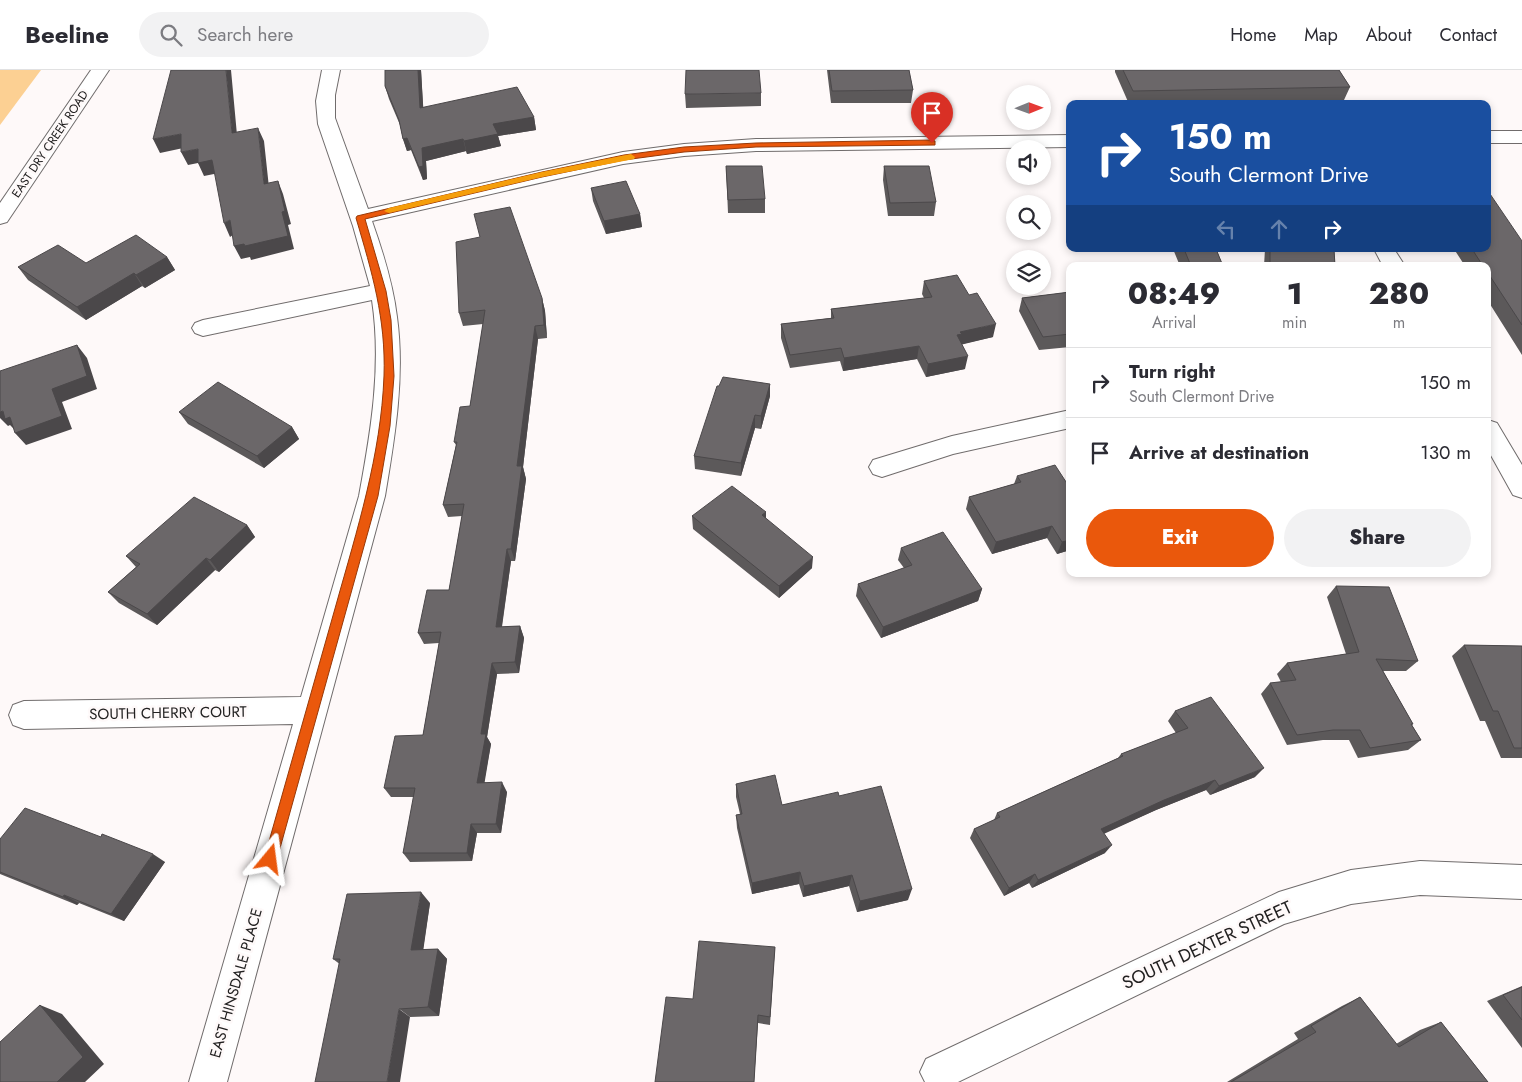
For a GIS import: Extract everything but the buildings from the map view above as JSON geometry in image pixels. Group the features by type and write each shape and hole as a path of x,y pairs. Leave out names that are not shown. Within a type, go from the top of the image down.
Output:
{"street":[{"name":"EAST DRY CREEK ROAD","path":"0,218 100,70"},
{"name":"EAST HINSDALE PLACE","path":"208,1082 372,496 385,426 389,376 386,320 382,291 338,152 331,139 325,112 326,91 331,70"},
{"path":"1491,137 1522,137"},
{"path":"360,218 542,174 624,158 684,150 756,145 1066,141"},
{"path":"203,328 382,291"},
{"path":"882,467 952,445 1066,420"},
{"path":"1491,434 1522,488"},
{"name":"SOUTH CHERRY COURT","path":"24,715 312,710"},
{"name":"SOUTH DEXTER STREET","path":"939,1072 1279,909 1351,887 1420,878 1522,882"}],"shaded area":[{"path":"0,70 41,70 0,125"}],"slow traffic":[{"path":"389,211 542,174 631,157"}],"route":[{"path":"270,859 372,496 385,426 389,376 386,320 382,291 360,218 542,174 624,158 684,150 756,145 932,143"}]}
